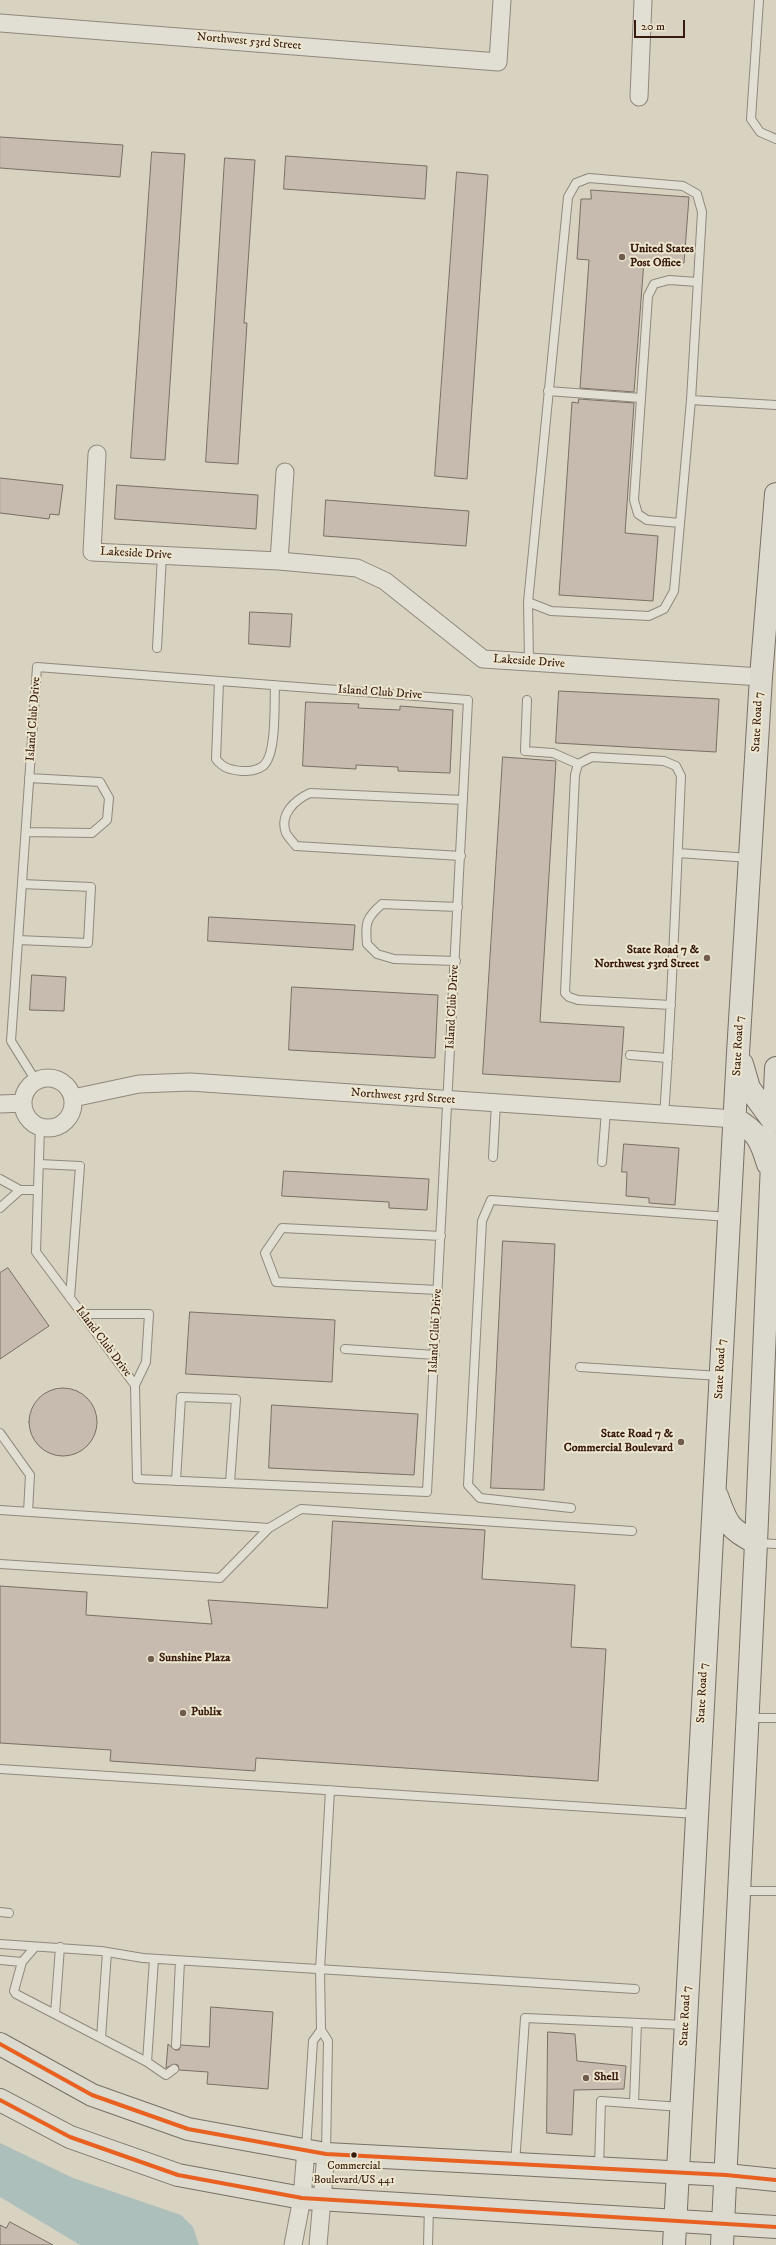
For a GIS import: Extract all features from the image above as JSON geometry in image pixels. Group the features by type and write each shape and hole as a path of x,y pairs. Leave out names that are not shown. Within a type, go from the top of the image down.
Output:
{"main road":[{"name":"State Road 7","path":"674,2245 738,1053 750,858 768,680 776,494"},
{"path":"738,1053 749,1088 774,1121"},
{"path":"723,2234 748,1718 766,1544 766,1387 776,1068"},
{"path":"735,1119 751,1128 762,1144 772,1176"},
{"path":"714,1487 726,1520 737,1533 766,1544"},
{"path":"0,2044 92,2095 188,2129 316,2152 726,2175 776,2180"},
{"path":"0,2100 70,2137 178,2176 312,2199 675,2220 723,2234 776,2228"}],"street":[{"name":"Northwest 53rd Street","path":"0,22 498,62 502,0"},
{"path":"639,97 643,0"},
{"name":"Lakeside Drive","path":"97,454 92,552 279,561 357,568 385,582 482,659 529,661 768,680"},
{"path":"279,561 285,472"},
{"path":"44,1078 56,1079 67,1086 73,1098 72,1111 65,1122 57,1126 40,1127 28,1119 23,1103 29,1087 36,1081 44,1078"},
{"name":"Northwest 53rd Street","path":"73,1098 139,1084 190,1082 664,1116 735,1119"},
{"path":"0,1104 23,1103"},
{"path":"316,2152 312,2199 318,2245"},
{"path":"293,2245 312,2199"}],"lane":[{"path":"759,0 751,119 760,132 776,139"},
{"path":"528,602 551,611 649,616 664,609 674,591 691,400 702,212 697,194 683,186 589,178 576,182 568,197 528,602 529,661"},
{"path":"680,523 647,520 638,514 634,500 648,296 654,284 669,280 698,282"},
{"path":"548,391 641,398"},
{"path":"691,400 776,405"},
{"path":"157,648 162,555"},
{"name":"Island Club Drive","path":"36,1081 11,1041 38,667 468,700 449,1100 427,1492 137,1479 135,1385 36,1252 40,1127"},
{"path":"219,681 216,758 223,767 252,772 263,766 271,753 275,685"},
{"path":"527,700 525,751 553,753 578,764"},
{"path":"664,1116 671,1005 681,776 676,766 664,761 592,757 578,764 575,775 566,993 569,997 578,1000 671,1005"},
{"path":"26,832 92,833 107,820 110,798 100,782 29,778"},
{"path":"461,856 296,846 286,833 286,814 296,800 310,792 463,800"},
{"path":"678,853 750,858"},
{"path":"18,940 88,943 90,887 22,884"},
{"path":"456,961 394,959 377,954 367,944 366,928 370,914 382,904 458,907"},
{"path":"630,1055 668,1058"},
{"path":"494,1157 496,1103"},
{"path":"602,1162 606,1111"},
{"path":"39,1164 80,1166 70,1298"},
{"path":"0,1179 20,1190 38,1190"},
{"path":"0,1208 20,1190"},
{"path":"572,1508 480,1498 468,1485 482,1221 491,1200 730,1217"},
{"path":"438,1290 276,1282 265,1253 282,1228 441,1236"},
{"path":"82,1314 149,1314 146,1362 135,1385"},
{"path":"345,1349 435,1354"},
{"path":"580,1367 721,1376"},
{"path":"176,1481 181,1397 236,1399 230,1483"},
{"path":"0,1433 30,1475 28,1512"},
{"path":"0,1564 220,1578 268,1528 301,1509 632,1531"},
{"path":"0,1510 268,1528"},
{"path":"748,1718 776,1718"},
{"path":"0,1769 697,1814"},
{"path":"316,2152 328,2041 321,2030 320,1970 330,1790"},
{"path":"739,1891 776,1891"},
{"path":"0,1944 35,1947 60,1947 180,1961 635,1989"},
{"path":"35,1947 22,1962 14,1993 147,2062 166,2075 174,2069"},
{"path":"56,2014 60,1947"},
{"path":"101,2038 107,1952"},
{"path":"147,2062 154,1959"},
{"path":"0,1960 22,1962"},
{"path":"176,2045 180,1961"},
{"path":"515,2164 525,2018 685,2025"},
{"path":"634,2103 637,2023"},
{"path":"316,2152 313,2041 321,2030"},
{"path":"599,2169 601,2101 681,2107"},
{"path":"428,2245 429,2206"}],"shaded area":[{"path":"0,2143 73,2178 181,2215 193,2227 199,2245 80,2245 0,2197"}],"building":[{"path":"0,137 123,145 120,177 0,168"},
{"path":"152,152 185,154 165,460 131,458"},
{"path":"286,156 427,166 425,199 284,189"},
{"path":"225,158 255,160 244,323 247,323 238,464 206,462"},
{"path":"457,172 488,175 467,479 435,476"},
{"path":"591,190 689,197 684,263 644,261 634,392 580,388 589,260 577,259 581,199 591,199"},
{"path":"579,399 634,403 625,533 658,536 653,601 559,595 572,402 578,403"},
{"path":"0,478 63,485 59,515 50,514 49,519 0,513"},
{"path":"117,485 258,495 256,529 115,519"},
{"path":"326,500 469,511 466,546 324,536"},
{"path":"250,612 292,614 290,647 249,644"},
{"path":"559,691 719,699 716,752 556,743"},
{"path":"306,702 359,704 358,708 400,710 400,706 453,710 450,773 398,771 398,767 356,765 356,769 303,766"},
{"path":"503,757 556,761 540,1022 624,1027 620,1082 483,1074"},
{"path":"209,917 355,925 353,950 208,941"},
{"path":"32,975 66,977 64,1011 30,1010"},
{"path":"292,987 438,995 435,1058 289,1050"},
{"path":"624,1144 679,1148 675,1205 649,1203 649,1198 626,1196 627,1172 622,1172"},
{"path":"284,1171 429,1179 427,1210 389,1208 389,1202 282,1196"},
{"path":"503,1241 555,1244 544,1490 491,1488"},
{"path":"8,1268 49,1326 0,1359 0,1273"},
{"path":"190,1312 335,1320 332,1382 186,1374"},
{"path":"56,1388 70,1388 82,1394 91,1403 97,1415 95,1435 87,1446 76,1454 70,1456 56,1456 50,1454 39,1446 31,1435 29,1429 29,1415 31,1409 39,1398 50,1390"},
{"path":"272,1405 418,1414 414,1475 269,1468"},
{"name":"Sunshine Plaza","path":"333,1521 485,1530 482,1579 575,1585 571,1647 606,1649 598,1781 256,1758 255,1771 110,1761 111,1750 0,1743 0,1586 87,1592 86,1615 212,1624 208,1600 327,1608"},
{"path":"211,2007 273,2012 268,2089 207,2084 208,2072 179,2070 178,2065 174,2064 166,2068 168,2044 175,2050 179,2050 181,2045 209,2047"},
{"name":"Shell","path":"548,2032 575,2034 577,2061 626,2066 624,2089 574,2090 572,2135 547,2133"},
{"path":"10,2222 53,2245 0,2245 0,2225 6,2228"}],"transit line":[{"path":"0,2044 92,2095 188,2129 326,2154 726,2175 776,2180"},
{"path":"0,2100 70,2137 178,2175 302,2198 776,2227"}],"place":[{"name":"United States Post Office","path":"622,257"},
{"name":"State Road 7 & Northwest 53rd Street","path":"707,958"},
{"name":"State Road 7 & Commercial Boulevard","path":"681,1442"},
{"name":"Sunshine Plaza","path":"151,1659"},
{"name":"Publix","path":"183,1713"},
{"name":"Shell","path":"586,2078"},
{"name":"Commercial Boulevard/US 441","path":"354,2155"}]}
